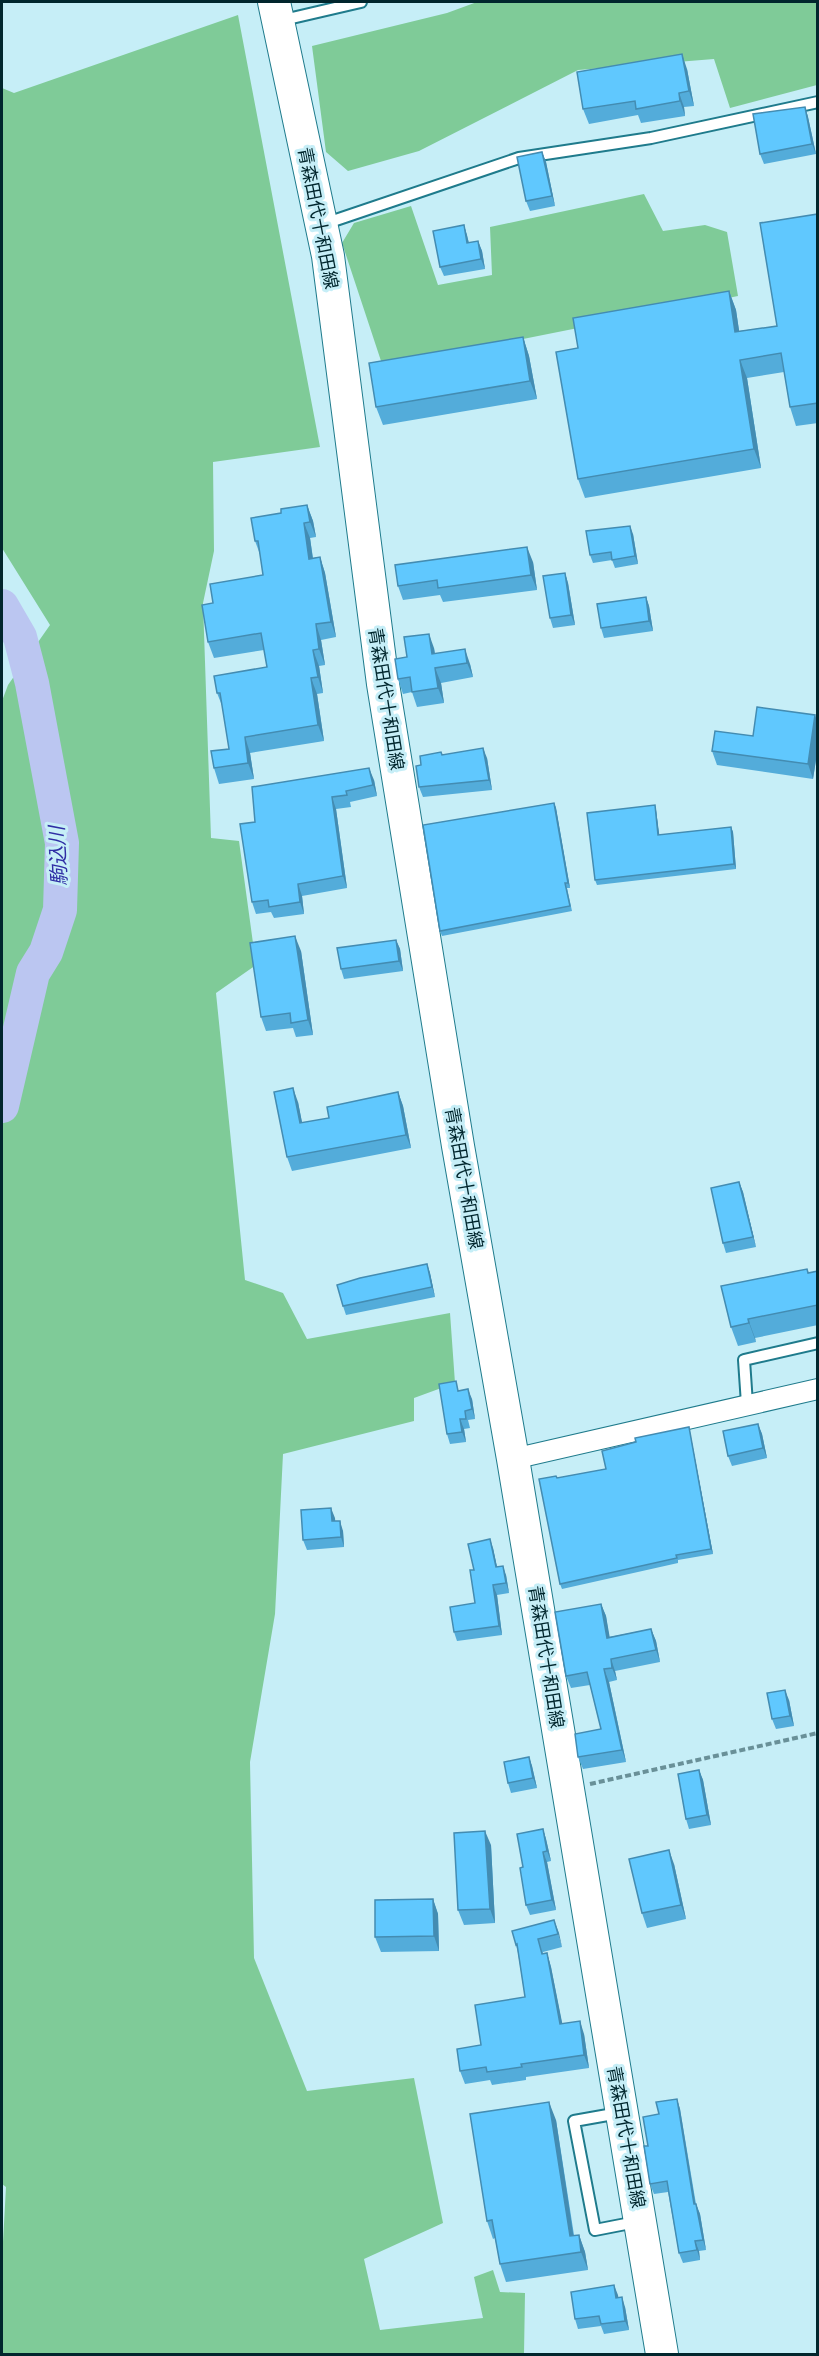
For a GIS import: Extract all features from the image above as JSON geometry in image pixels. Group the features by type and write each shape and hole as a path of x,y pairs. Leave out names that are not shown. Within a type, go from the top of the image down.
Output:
{"main road":[{"name":"青森田代十和田線","path":"276,11 328,256 385,695 458,1146 513,1459 662,2355"}],"street":[{"path":"513,1459 818,1389"}],"lane":[{"path":"276,11 361,2"},
{"path":"322,224 519,158 651,138 818,102"},
{"path":"747,1404 744,1360 818,1343"},
{"path":"622,2112 574,2121 595,2229 640,2221"}],"path":[{"path":"568,1788 818,1733"}],"green space":[{"path":"477,2 817,2 817,85 730,108 714,59 578,70 419,151 348,171 326,152 312,46 447,13"},
{"path":"238,15 320,447 213,462 214,551 203,603 211,838 239,841 256,965 216,993 245,1280 283,1293 307,1339 450,1313 455,1383 414,1398 414,1421 283,1454 275,1614 250,1762 254,1958 307,2091 414,2078 443,2223 364,2259 380,2330 483,2318 474,2277 493,2270 500,2292 525,2293 524,2354 2,2354 2,2260 6,2187 2,2184 2,701 8,685 50,625 2,548 2,88 14,93"},
{"path":"644,194 663,231 705,225 727,232 738,296 383,367 342,243 354,223 411,206 438,285 492,275 490,227"}],"building":[{"path":"682,54 689,91 679,93 680,101 636,109 635,101 583,109 577,72"},
{"path":"805,107 812,144 760,154 753,114"},
{"path":"542,152 552,196 526,201 517,157"},
{"path":"818,214 818,403 790,407 781,353 740,360 754,449 578,479 556,352 578,348 573,318 729,291 735,332 777,326 760,223"},
{"path":"464,225 467,243 478,241 481,259 440,267 433,231"},
{"path":"523,337 530,381 376,407 369,363"},
{"path":"307,505 310,522 304,523 309,559 320,557 331,622 316,624 319,649 313,650 318,677 311,678 318,725 245,737 248,763 214,768 211,751 229,749 220,693 217,693 214,676 267,667 261,633 208,642 202,605 213,603 210,584 263,575 258,541 255,541 251,518 281,513 281,509"},
{"path":"630,526 635,556 612,560 611,552 590,555 586,531"},
{"path":"527,547 531,575 438,588 437,580 398,586 395,565"},
{"path":"565,573 571,615 550,618 543,576"},
{"path":"646,597 649,621 601,628 597,604"},
{"path":"429,634 432,654 465,649 467,663 435,668 438,688 412,692 410,677 398,679 395,659 407,657 404,637"},
{"path":"757,707 815,715 808,764 712,751 715,731 753,736"},
{"path":"483,748 489,780 419,787 416,766 421,765 420,756"},
{"path":"369,768 373,785 346,791 347,795 332,797 343,876 298,884 300,902 269,907 268,900 252,902 240,824 255,822 252,787"},
{"path":"554,803 570,906 440,931 423,825"},
{"path":"655,805 658,835 731,827 734,864 595,880 587,813"},
{"path":"295,936 308,1020 291,1023 290,1013 261,1017 250,943"},
{"path":"396,940 399,961 341,969 337,948"},
{"path":"293,1088 300,1123 329,1118 327,1107 398,1092 406,1135 287,1157 274,1092"},
{"path":"739,1182 753,1237 723,1243 711,1188"},
{"path":"427,1264 432,1287 343,1306 337,1285"},
{"path":"807,1269 808,1273 818,1271 818,1305 748,1319 749,1323 731,1327 721,1286"},
{"path":"456,1381 458,1391 468,1389 472,1409 465,1411 466,1419 460,1419 462,1432 447,1434 439,1384"},
{"path":"758,1424 763,1448 728,1456 723,1431"},
{"path":"689,1427 711,1549 676,1555 677,1558 560,1584 539,1479 606,1469 602,1451 636,1442 635,1438"},
{"path":"331,1508 332,1521 340,1521 341,1537 303,1540 301,1510"},
{"path":"490,1539 496,1567 503,1566 506,1583 493,1585 499,1626 454,1632 450,1607 475,1603 470,1570 474,1570 468,1544"},
{"path":"601,1604 607,1638 651,1629 656,1650 611,1659 612,1668 604,1669 622,1750 578,1757 575,1734 601,1729 587,1672 566,1676 555,1612"},
{"path":"785,1690 790,1716 772,1719 767,1693"},
{"path":"529,1757 533,1778 508,1783 504,1762"},
{"path":"699,1770 707,1815 686,1819 678,1774"},
{"path":"543,1829 547,1851 543,1852 552,1900 526,1905 520,1868 523,1867 517,1834"},
{"path":"485,1831 490,1909 458,1910 454,1833"},
{"path":"669,1850 681,1905 642,1913 629,1859"},
{"path":"433,1899 434,1936 375,1937 375,1900"},
{"path":"554,1920 558,1934 538,1939 542,1954 547,1953 560,2024 580,2021 584,2055 521,2064 522,2067 487,2072 486,2067 460,2071 457,2049 481,2045 475,2005 525,1997 517,1944 512,1931"},
{"path":"677,2099 694,2204 696,2204 703,2240 695,2241 697,2250 679,2253 667,2181 650,2184 644,2146 648,2146 643,2117 659,2114 656,2102"},
{"path":"549,2102 570,2236 579,2235 581,2252 500,2264 492,2220 487,2221 470,2114"},
{"path":"614,2285 616,2298 622,2297 625,2321 601,2324 599,2316 575,2319 571,2292"}],"waterway":[{"name":"駒込川","path":"2,606 20,637 32,683 62,843 60,910 46,952 33,973 2,1106"}]}
